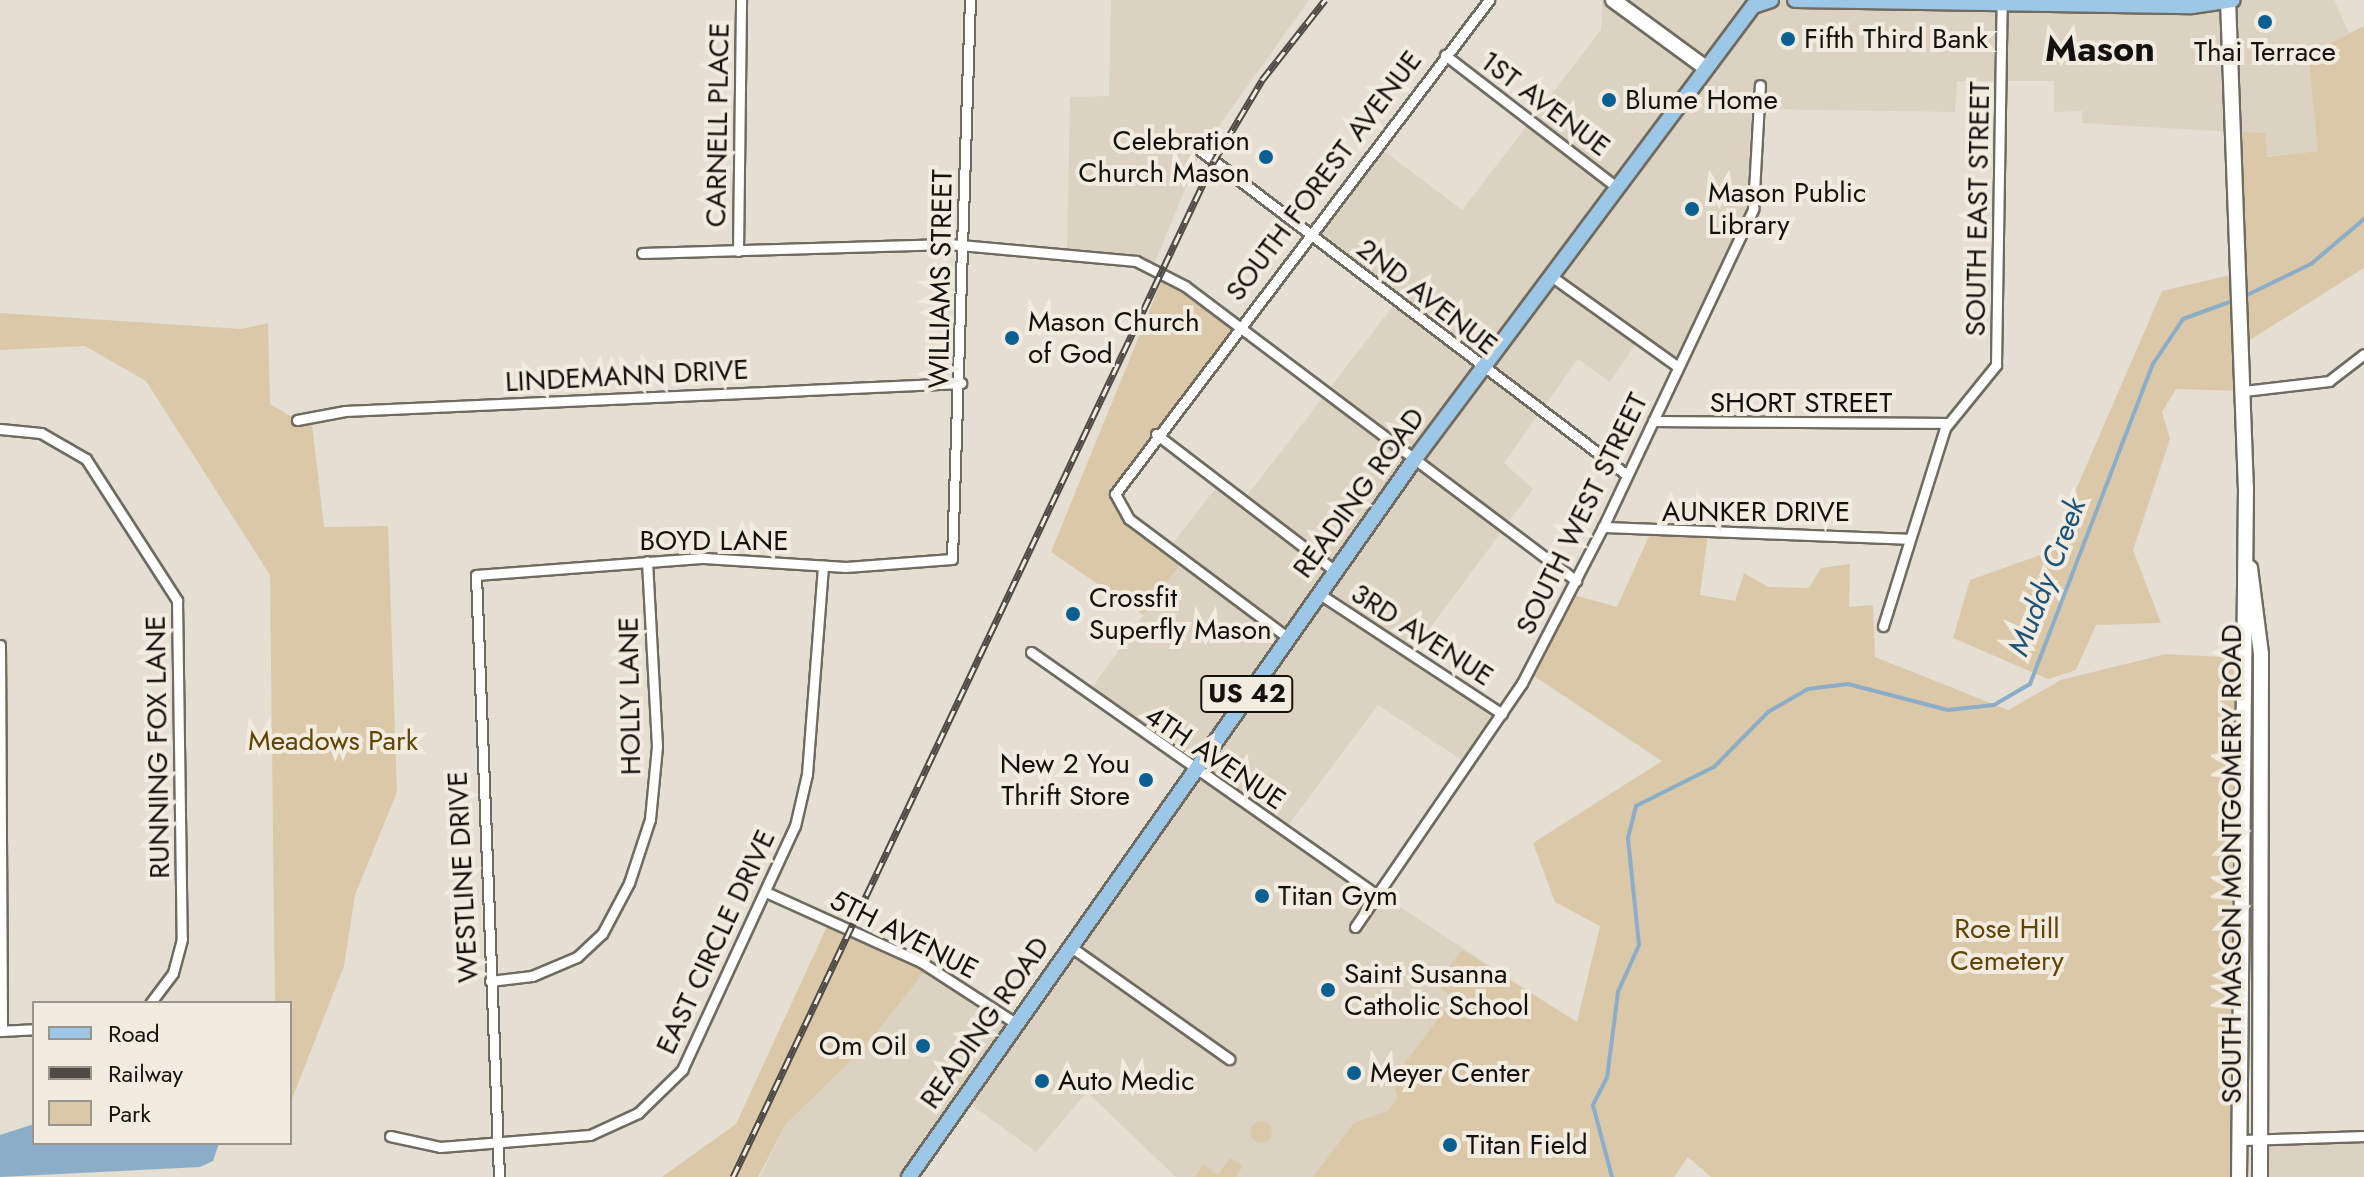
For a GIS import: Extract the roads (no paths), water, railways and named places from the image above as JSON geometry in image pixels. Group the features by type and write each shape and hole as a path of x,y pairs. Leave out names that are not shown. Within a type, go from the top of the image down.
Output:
{"main road":[{"path":"1613,0 1706,68"},
{"name":"US 42","path":"1753,3 1771,0"},
{"path":"1795,0 2230,1"},
{"name":"SOUTH MASON MONTGOMERY ROAD","path":"2230,1 2244,391 2246,552 2239,658 2239,1177"},
{"name":"READING ROAD","path":"909,1177 1334,570 1753,3"},
{"name":"SOUTH MASON MONTGOMERY ROAD","path":"2246,552 2261,654 2260,1177"}],"street":[{"name":"CARNELL PLACE","path":"738,251 741,0"},
{"name":"WILLIAMS STREET","path":"952,559 961,383 970,0"},
{"name":"SOUTH FOREST AVENUE","path":"1287,637 1129,519 1115,498 1156,434 1489,0"},
{"name":"SOUTH EAST STREET","path":"1883,626 1948,423 1983,389 1999,347 2002,2"},
{"name":"1ST AVENUE","path":"1445,55 1618,188"},
{"name":"SOUTH WEST STREET","path":"1355,927 1502,714 1603,527 1755,200 1760,85"},
{"name":"2ND AVENUE","path":"1201,151 1482,368 1627,475"},
{"path":"642,253 965,247 1136,261 1238,325 1576,581"},
{"path":"1551,276 1678,367"},
{"path":"2244,391 2329,381 2364,354"},
{"name":"LINDEMANN DRIVE","path":"297,420 345,411 961,383"},
{"name":"SHORT STREET","path":"1653,421 1948,423"},
{"name":"RUNNING FOX LANE","path":"0,429 41,433 86,459 177,600 182,939 173,973 152,1001"},
{"name":"3RD AVENUE","path":"1156,434 1334,570"},
{"name":"AUNKER DRIVE","path":"1603,527 1909,539"},
{"name":"BOYD LANE","path":"476,575 647,561 823,566 952,559"},
{"name":"HOLLY LANE","path":"490,981 532,976 577,957 602,934 629,883 650,819 657,746 647,561"},
{"name":"EAST CIRCLE DRIVE","path":"390,1136 423,1146 497,1145 590,1135 652,1102 691,1055 768,893 807,774 823,566"},
{"name":"WESTLINE DRIVE","path":"476,575 499,1177"},
{"name":"3RD AVENUE","path":"1318,593 1502,714"},
{"path":"0,645 1,1031 32,1029"},
{"name":"4TH AVENUE","path":"1031,652 1193,770 1378,896"},
{"name":"5TH AVENUE","path":"768,893 929,966 1017,1024"},
{"path":"1071,947 1229,1059"},
{"path":"2240,1140 2364,1136"}],"water":[{"path":"32,1125 32,1145 218,1145 213,1161 200,1167 0,1177 0,1135"}],"waterway":[{"name":"Muddy Creek","path":"2243,297 2311,264 2364,219"},
{"name":"Muddy Creek","path":"1612,1177 1593,1105 1607,1078 1618,992 1639,945 1628,838 1636,806 1714,767 1768,712 1808,689 1848,684 1948,710 1994,705 2030,684 2153,364 2183,319 2235,300"}],"railway":[{"path":"733,1177 1214,161 1262,80 1325,0"}],"place":[{"name":"Thai Terrace","path":"2265,22"},
{"name":"Fifth Third Bank","path":"1788,39"},
{"name":"Blume Home","path":"1609,100"},
{"name":"Celebration Church Mason","path":"1266,157"},
{"name":"Mason Public Library","path":"1692,209"},
{"name":"Mason Church of God","path":"1012,338"},
{"name":"Crossfit Superfly Mason","path":"1073,614"},
{"name":"New 2 You Thrift Store","path":"1146,780"},
{"name":"Titan Gym","path":"1262,896"},
{"name":"Saint Susanna Catholic School","path":"1328,990"},
{"name":"Om Oil","path":"923,1046"},
{"name":"Meyer Center","path":"1354,1073"},
{"name":"Auto Medic","path":"1042,1081"},
{"name":"Titan Field","path":"1450,1145"}],"district":[{"name":"Mason","path":"2100,49"}],"park label":[{"name":"Meadows Park","path":"333,741"},
{"name":"Rose Hill Cemetery","path":"2007,945"}]}
